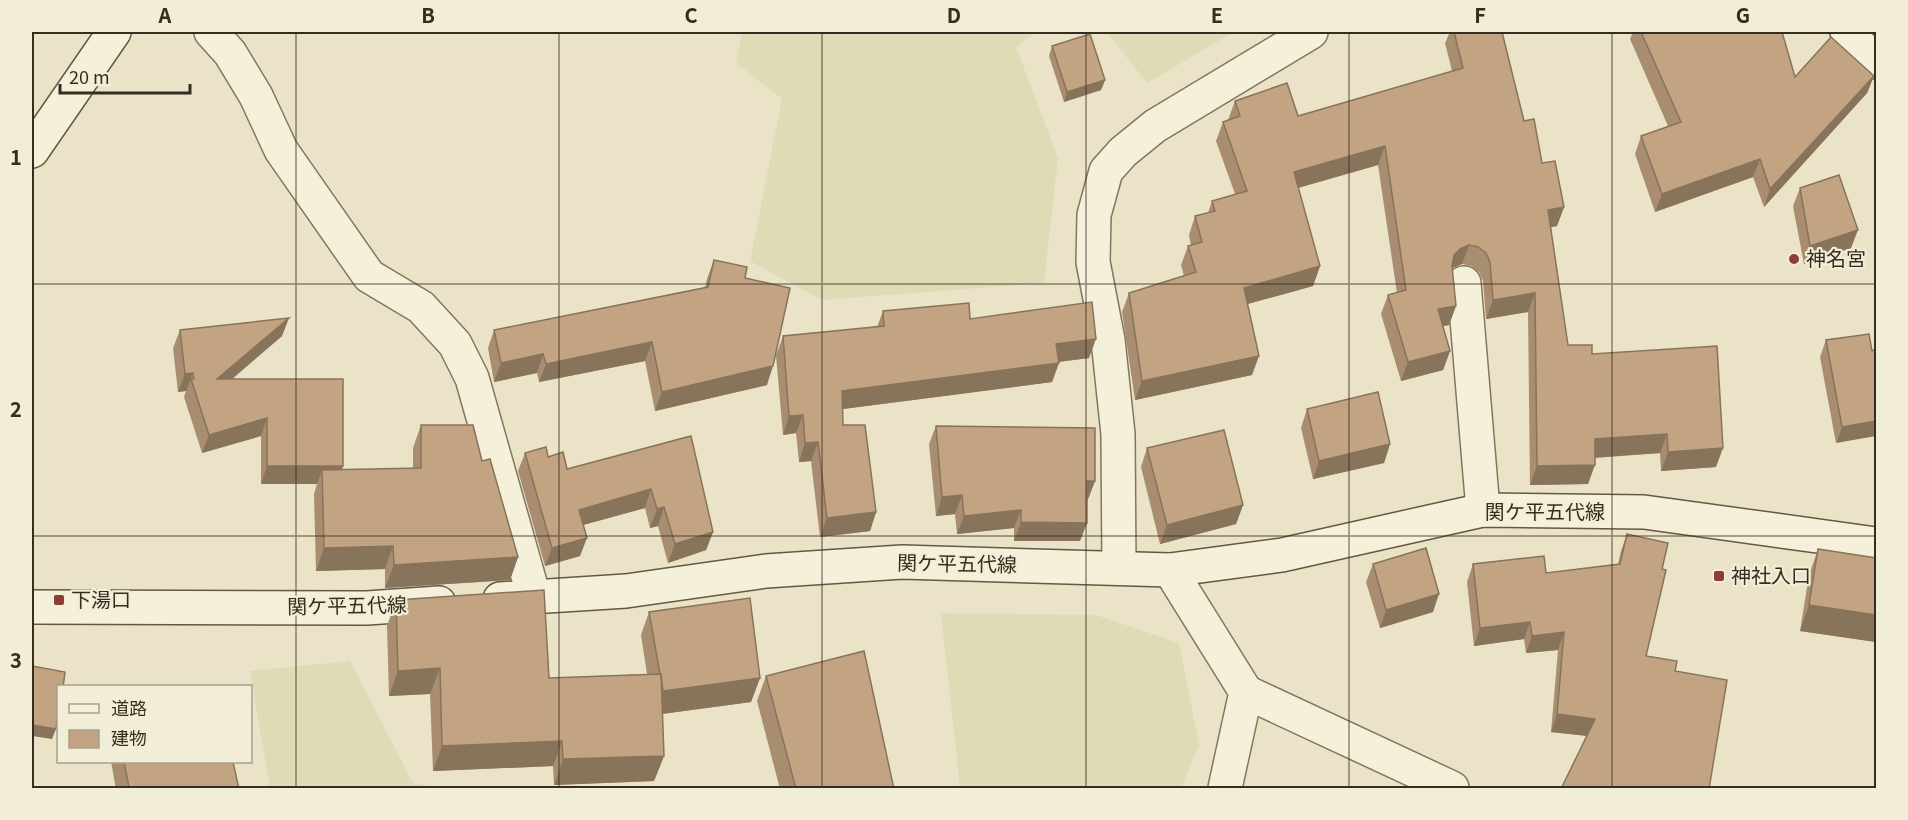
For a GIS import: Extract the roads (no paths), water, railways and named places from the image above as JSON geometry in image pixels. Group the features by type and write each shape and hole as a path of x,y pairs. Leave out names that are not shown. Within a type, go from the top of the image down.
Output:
{"street":[{"path":"32,151 114,32"},
{"path":"211,32 230,53 256,96 281,150 369,276 421,307 455,344 472,378 534,597"},
{"path":"1119,568 1118,434 1108,340 1093,262 1094,215 1106,171 1123,152 1155,126 1311,32"},
{"path":"1847,32 1876,62"},
{"path":"1464,283 1483,510"},
{"name":"関ケ平五代線","path":"32,607 367,608 626,591 766,571 902,562 1170,570 1282,555 1483,510 1644,512 1876,544"},
{"path":"1170,570 1246,692 1452,789"},
{"path":"1225,789 1246,692"}],"place":[{"name":"神名宮","path":"1794,259"},
{"name":"神社入口","path":"1719,576"},
{"name":"下湯口","path":"59,600"}]}
